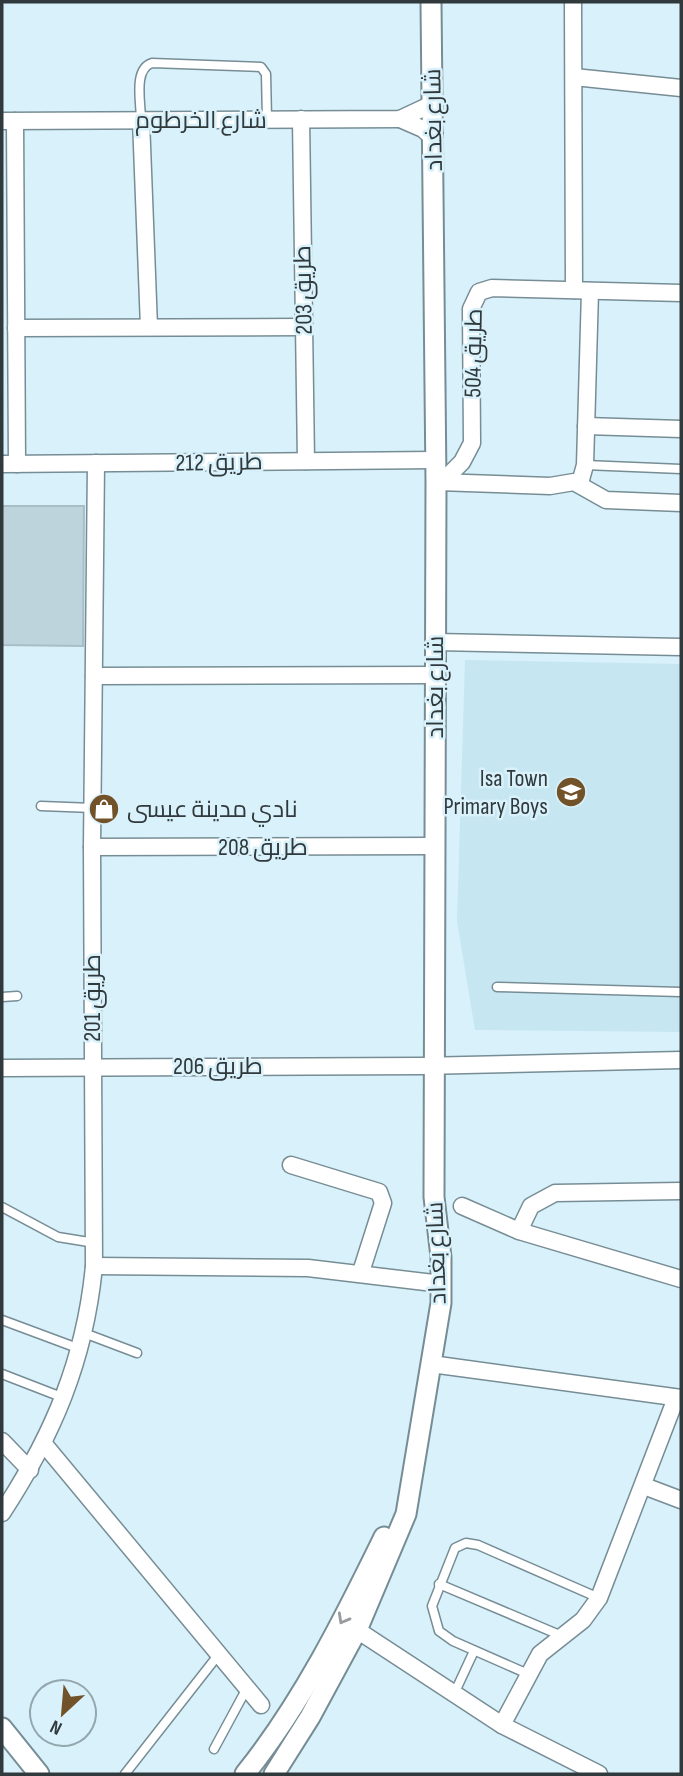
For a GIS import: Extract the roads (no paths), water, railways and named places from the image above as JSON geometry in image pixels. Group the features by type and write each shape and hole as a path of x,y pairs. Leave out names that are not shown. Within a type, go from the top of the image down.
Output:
{"street":[{"name":"شارع بغداد","path":"245,1774 311,1695 357,1630 404,1522 442,1284 433,1197 435,642 439,482 435,460 431,2"},
{"path":"573,2 586,426 585,465 580,482"},
{"path":"574,78 681,88"},
{"name":"شارع الخرطوم","path":"9,121 400,118 432,104"},
{"path":"400,118 433,138"},
{"name":"طريق 203","path":"301,119 306,461"},
{"path":"141,120 149,327"},
{"path":"9,121 9,263 16,328 9,464"},
{"name":"طريق 504","path":"439,482 462,462 472,443 471,309 475,296 492,288 681,293"},
{"path":"16,328 304,327"},
{"path":"586,426 681,429"},
{"name":"طريق 212","path":"9,464 435,460"},
{"name":"طريق 201","path":"2,1513 30,1470 64,1398 82,1341 94,1266 92,847 96,463"},
{"path":"439,482 550,486 580,482 606,500 681,503"},
{"path":"435,642 681,647"},
{"path":"94,676 435,675"},
{"name":"طريق 208","path":"92,847 434,846"},
{"name":"طريق 206","path":"2,1068 681,1060"},
{"path":"291,1165 379,1192 383,1203 361,1272"},
{"path":"519,1231 531,1206 555,1193 681,1191"},
{"path":"462,1206 519,1231 681,1279"},
{"path":"94,1266 256,1266 361,1272 442,1284"},
{"path":"431,1364 678,1398 598,1598 583,1620 540,1654 502,1725"},
{"path":"2,1441 30,1470"},
{"path":"44,1444 261,1705"},
{"path":"644,1486 681,1500"},
{"name":"شارع بغداد","path":"274,1774 393,1518 410,1494"},
{"path":"357,1630 502,1725 599,1774"},
{"path":"4,1737 40,1774"}],"lane":[{"path":"141,120 141,73 145,66 152,63 261,67 266,74 267,119"},
{"path":"585,465 681,469"},
{"path":"41,806 93,808"},
{"path":"497,987 681,992"},
{"path":"2,997 17,996"},
{"path":"2,1208 58,1237 95,1243"},
{"path":"2,1320 137,1353"},
{"path":"2,1374 64,1398"},
{"path":"527,1674 445,1637 434,1623 432,1606 451,1552 460,1545 472,1544 598,1598"},
{"path":"439,1584 562,1636"},
{"path":"454,1694 474,1651"},
{"path":"125,1774 219,1654"},
{"path":"214,1749 247,1688"}],"place":[{"name":"Isa Town Primary Boys","path":"571,792"},
{"name":"نادي مدينة عيسى","path":"104,809"}]}
